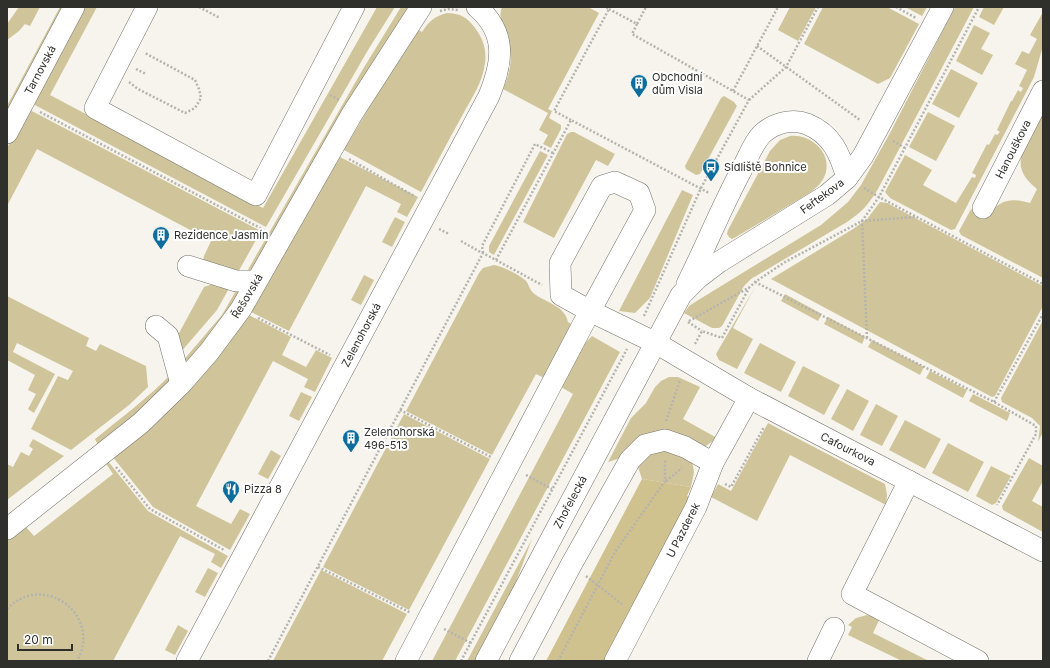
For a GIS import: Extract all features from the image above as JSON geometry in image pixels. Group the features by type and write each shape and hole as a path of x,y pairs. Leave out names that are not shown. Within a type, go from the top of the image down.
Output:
{"street":[{"name":"Tarnovská","path":"7,133 74,7"},
{"path":"147,7 95,108 256,195 354,7"},
{"name":"Řešovská","path":"7,529 141,422 182,384 209,352 241,309 352,114 421,7"},
{"name":"Feřtekova","path":"656,343 681,295 698,278 718,262 828,195 848,178 863,156 943,7"},
{"name":"Zelenohorská","path":"187,661 489,96 498,73 500,58 499,43 495,29 484,9"},
{"name":"Hanouškova","path":"983,208 1043,91"},
{"path":"681,295 725,202 757,141 766,131 786,121 799,121 813,126 825,135 840,154 848,178"},
{"path":"406,661 590,311 645,210 639,193 615,182 602,186 560,263 561,295"},
{"path":"188,266 236,281 256,281"},
{"name":"Cafourkova","path":"561,295 590,311 656,343 749,398 1043,550"},
{"path":"156,326 168,336 182,384"},
{"name":"Zhořelecká","path":"486,661 656,343"},
{"name":"U Pazderek","path":"615,661 639,618 696,507 713,463 749,398"},
{"path":"520,661 571,565 630,460 644,445 665,440 685,447 713,463"},
{"path":"909,481 852,594 978,661"},
{"path":"818,661 834,628"}],"path":[{"path":"199,7 220,18"},
{"path":"646,7 632,34 749,100"},
{"path":"733,91 778,7"},
{"path":"461,661 636,333 701,188 749,100 786,67 818,7"},
{"path":"571,120 554,111 607,8 637,24"},
{"path":"128,78 129,82 138,89 185,113 195,108 201,98 195,80 129,44"},
{"path":"756,46 876,132 905,148"},
{"path":"134,68 146,74"},
{"path":"23,103 264,230"},
{"path":"268,661 483,253 482,246 535,144 553,153"},
{"path":"332,150 420,199"},
{"path":"848,178 878,197 1043,284"},
{"path":"868,338 862,221 916,217"},
{"path":"435,227 449,234"},
{"path":"461,240 561,295"},
{"path":"755,282 994,402 1036,426 1036,434 989,522"},
{"path":"687,322 722,338 750,288"},
{"path":"241,309 331,355"},
{"path":"994,402 1043,314"},
{"path":"558,661 615,552 665,481 664,427 686,361 702,330"},
{"path":"400,410 552,489"},
{"path":"721,482 731,487 765,426"},
{"path":"101,454 110,458 150,509 241,559"},
{"path":"571,565 598,584 639,618"},
{"path":"318,567 471,643"},
{"path":"7,609 20,599 30,595 41,594 61,600 70,606 81,624 84,635 83,645 77,661"}],"shaded area":[{"path":"19,7 40,7 30,26 25,24 19,31 7,40 7,24"},
{"path":"60,7 64,7 7,114 7,106"},
{"path":"82,7 97,7 50,95 263,208 377,7 395,7 368,50 266,227 31,103"},
{"path":"401,7 411,7 243,293 190,364 181,363 222,315 363,69"},
{"path":"502,7 588,7 599,13 548,109 552,111 549,118 561,125 561,129 551,148 543,144 548,135 539,130 548,113 503,89 509,73 511,57 501,22"},
{"path":"790,7 816,7 798,41 778,30"},
{"path":"823,7 887,7 919,24 890,78 878,84 804,44"},
{"path":"905,7 927,7 922,16"},
{"path":"955,7 974,7 878,189 865,207 847,222 751,279 744,286 722,326 719,328 712,328 684,313 689,306 695,302 821,225 848,202 861,185 890,133"},
{"path":"984,7 1004,7 994,25 979,17"},
{"path":"1043,12 1043,46 1034,77 955,229 951,230 890,198 885,192 905,155 932,170 923,185 956,203 972,177 975,178 976,175 972,173 987,144 989,145 995,134 997,135 1000,132 997,130 1011,101 1018,90 1021,92 1023,88 1019,86 1027,70 1015,64 1022,51 1029,54 1037,39 1030,35"},
{"path":"447,13 456,14 463,17 470,21 475,28 484,45 484,70 476,90 421,192 344,150 416,28 422,32 433,20"},
{"path":"974,25 990,33 981,49 993,55 982,75 956,61"},
{"path":"951,69 978,83 959,118 932,104"},
{"path":"724,96 734,102 737,106 700,174 696,175 686,169 685,166 721,98"},
{"path":"1043,106 1043,278 961,235 959,231 971,209 986,216 996,206 1006,201 1016,200 1030,203 1037,189 1023,174 1021,160 1028,136"},
{"path":"28,109 261,231 217,310 180,353 178,335 204,287 216,283 202,266 204,256 211,241 37,149 7,206 7,148"},
{"path":"928,112 955,126 936,161 909,147"},
{"path":"574,132 615,154 608,166 596,160 554,238 523,222 567,134"},
{"path":"790,136 805,138 818,146 826,159 827,167 825,175 817,187 811,192 732,239 727,234 728,230 770,151 780,140"},
{"path":"540,151 548,155 494,255 489,252 489,246"},
{"path":"340,157 418,197 407,217 397,212 401,204 366,186 289,331 251,312"},
{"path":"682,190 693,195 650,298 635,313 619,311"},
{"path":"880,202 887,203 1043,286 1043,306 995,396 992,397 771,279 853,229 867,219"},
{"path":"395,217 405,222 392,247 382,242"},
{"path":"494,265 514,273 526,281 534,293 563,312 568,322 575,326 546,379 536,374 492,455 406,411 479,273 483,268"},
{"path":"364,275 374,280 361,305 351,300"},
{"path":"755,287 733,328 753,339 737,369 719,360 716,354"},
{"path":"785,294 822,314 818,321 781,301"},
{"path":"7,296 89,338 86,346 96,351 100,344 146,366 148,387 129,405 71,450 31,429 58,376 68,380 73,371 17,343 13,352 55,374 34,413 28,409 36,394 28,390 35,375 7,360"},
{"path":"249,315 291,337 282,355 306,367 316,350 332,358 315,392 304,387 308,379 273,361 196,506 231,524 240,509 250,514 230,550 153,507 112,456"},
{"path":"828,317 865,337 862,344 824,324"},
{"path":"1043,320 1043,432 1038,442 1040,426 1032,418 1002,402 1001,398"},
{"path":"592,336 620,352 455,661 432,661 573,394 561,387 583,345"},
{"path":"872,340 924,367 920,375 868,347"},
{"path":"760,343 796,362 781,392 744,373"},
{"path":"803,366 840,385 824,415 788,396"},
{"path":"930,371 967,390 963,398 926,378"},
{"path":"172,373 165,391 98,445 95,439 144,399"},
{"path":"669,377 678,377 700,387 683,419 717,438 706,446 696,445 627,456 608,462 631,418 646,403 655,387 661,381"},
{"path":"847,389 869,401 853,431 831,419"},
{"path":"301,392 312,397 299,421 289,416"},
{"path":"973,394 1010,413 1007,421 969,401"},
{"path":"876,404 898,416 882,446 860,435"},
{"path":"404,414 490,459 409,610 323,567"},
{"path":"905,420 941,439 925,469 889,450"},
{"path":"768,423 885,484 887,495 886,505 790,455 757,521 711,497 718,484 731,491"},
{"path":"33,439 64,456 7,500 7,464 13,467 21,452 29,456 33,449 29,446"},
{"path":"948,443 984,462 968,492 932,473"},
{"path":"656,447 692,460 694,472 691,487 642,479 636,461"},
{"path":"271,450 281,456 268,479 258,474"},
{"path":"1029,458 1043,466 1043,481 1032,501 1043,507 1043,532 1003,510 1002,506"},
{"path":"107,460 148,511 228,556 221,568 211,562 215,554 180,536 113,661 7,661 7,538 24,525 34,536 113,474 105,462"},
{"path":"991,466 1011,476 996,503 992,505 976,496"},
{"path":"642,479 691,487 687,496 692,498 604,661 546,661"},
{"path":"532,539 514,587 475,661 467,661"},
{"path":"208,568 218,573 205,597 195,592"},
{"path":"321,570 407,614 382,661 273,661"},
{"path":"867,615 880,618 873,633 929,661 902,661 848,635 852,627 848,625 856,618"},
{"path":"178,625 188,631 175,655 165,650"}],"place":[{"name":"Obchodní dům Visla","path":"639,98"},
{"name":"Sídliště Bohnice","path":"711,182"},
{"name":"Rezidence Jasmín","path":"161,250"},
{"name":"Zelenohorská 496-513","path":"351,453"},
{"name":"Pizza 8","path":"231,504"}]}
